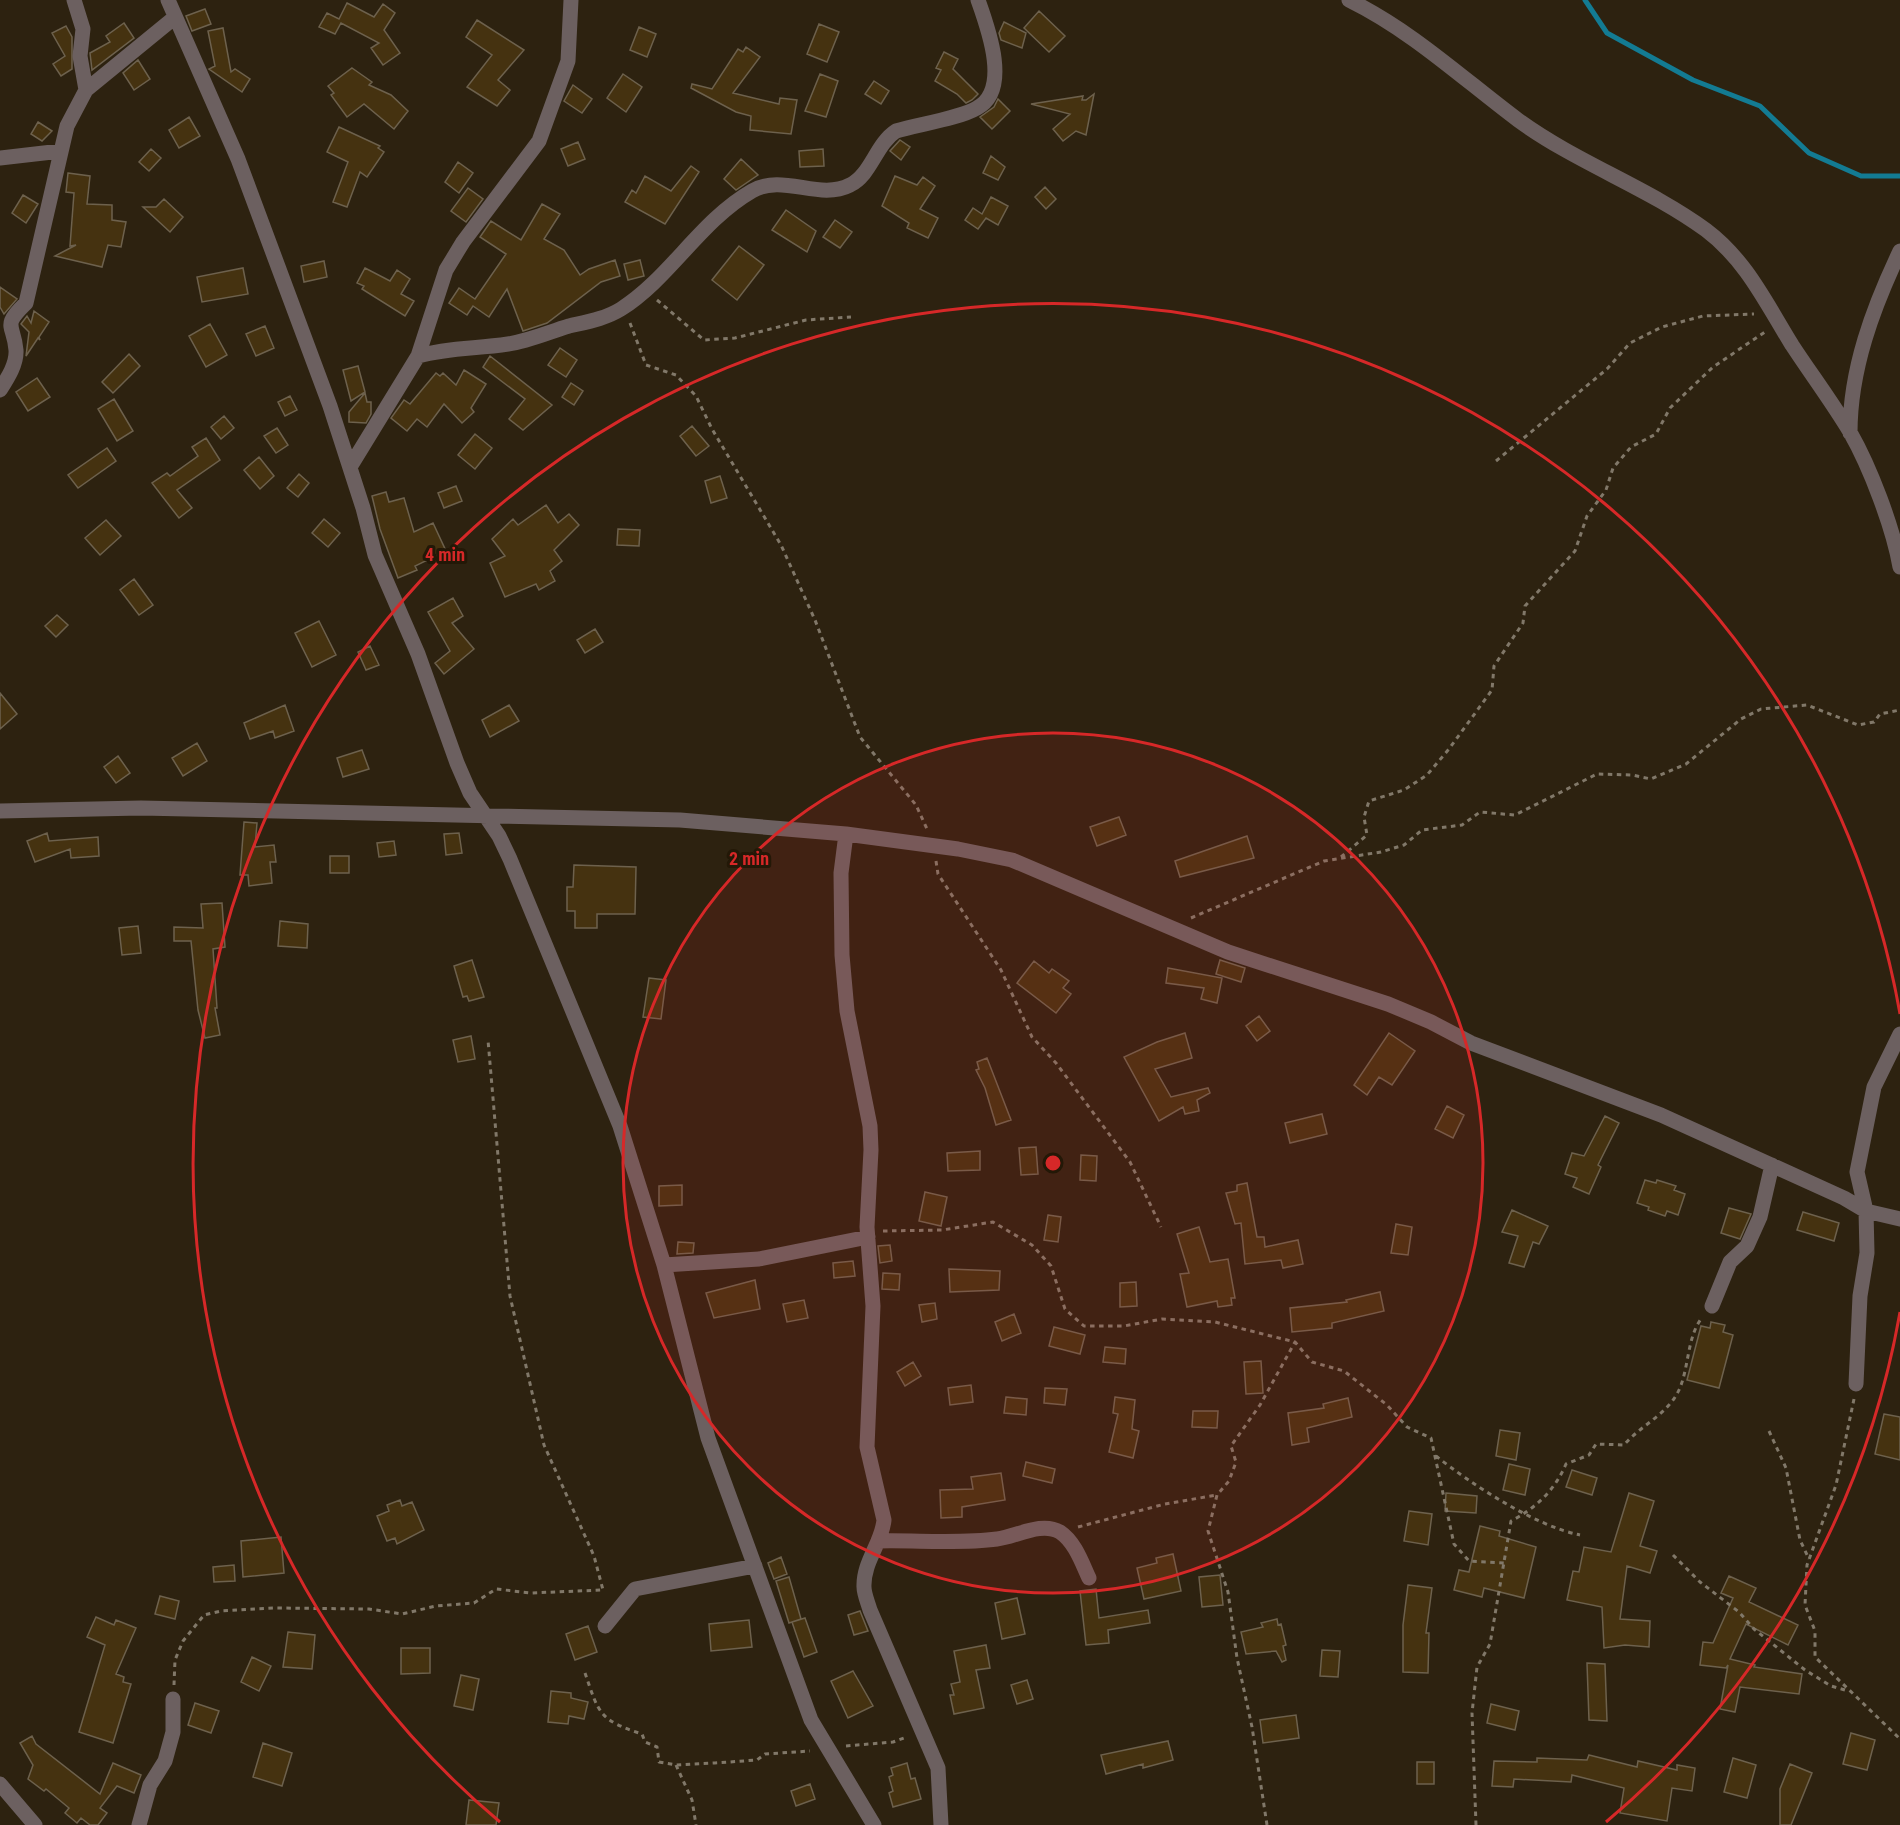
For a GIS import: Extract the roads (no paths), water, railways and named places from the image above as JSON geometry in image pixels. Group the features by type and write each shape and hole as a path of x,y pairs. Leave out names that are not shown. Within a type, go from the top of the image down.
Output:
{"street":[{"path":"74,0 83,29 80,56 86,90"},
{"path":"168,0 238,159 327,397 375,555 418,654 457,763 470,793 486,815 510,859 616,1117 664,1265 708,1438 811,1720 874,1825"},
{"path":"350,467 418,356 446,270 463,242 539,141 568,61 572,0"},
{"path":"418,356 454,348 517,342 608,315 624,307 642,292 714,219 753,190 772,183 829,190 851,185 860,177 886,137 896,130 964,114 986,102 995,76 988,29 978,0"},
{"path":"1348,0 1418,40 1540,135 1679,212 1707,231 1756,282 1776,318 1850,433 1881,506 1897,549 1900,567"},
{"path":"0,390 10,376 16,351 10,330 14,315 27,303 68,126 86,90 174,18"},
{"path":"0,158 61,151"},
{"path":"1850,433 1854,384 1865,335 1900,251"},
{"path":"0,811 141,808 680,820 846,834 935,846 1012,860 1228,951 1388,1004 1431,1022 1471,1043 1661,1115 1844,1198 1866,1211 1900,1219"},
{"path":"846,834 840,873 842,954 847,1011 870,1126 868,1232 873,1305 866,1425 867,1447 884,1520 868,1563 864,1587 870,1610 938,1768 941,1825"},
{"path":"1856,1384 1860,1296 1867,1253 1866,1211 1857,1172 1874,1087 1900,1034"},
{"path":"1712,1306 1730,1262 1747,1246 1761,1217 1772,1165"},
{"path":"664,1265 759,1259 868,1232"},
{"path":"878,1541 998,1539 1036,1529 1059,1532 1079,1556 1089,1578"},
{"path":"605,1626 634,1589 755,1566"},
{"path":"139,1825 150,1785 165,1761 173,1732 173,1699"},
{"path":"0,1784 35,1825"}],"waterway":[{"path":"1585,0 1607,33 1693,80 1760,106 1809,153 1861,176 1900,176"}]}
